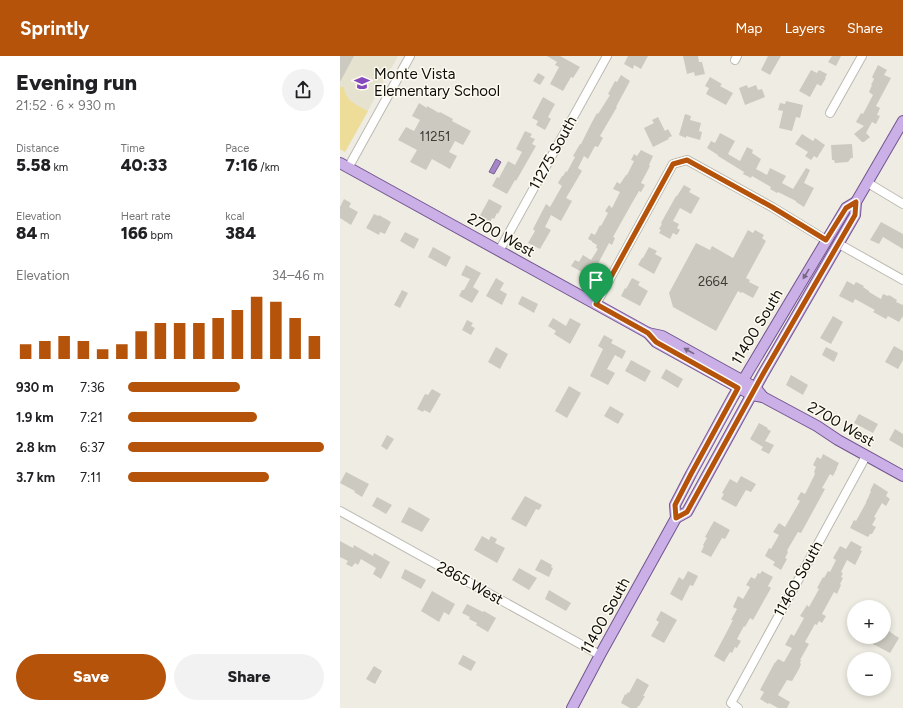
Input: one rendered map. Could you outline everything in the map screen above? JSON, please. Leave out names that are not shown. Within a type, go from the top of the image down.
[{"type":"main road","name":"11400 South","points":[[676,518],[675,505],[740,384],[846,208],[856,202],[868,184],[903,121]]},
{"type":"main road","name":"2700 West","points":[[344,166],[648,333],[656,342],[740,384],[817,426],[866,456],[903,476]]},
{"type":"main road","name":"11400 South","points":[[572,708],[600,654],[676,518],[687,512],[839,244],[855,215],[856,202]]},
{"type":"street","points":[[344,166],[410,56]]},
{"type":"street","name":"11275 South","points":[[499,251],[606,56]]},
{"type":"street","points":[[830,113],[862,56]]},
{"type":"street","points":[[596,304],[673,164],[687,160],[772,207],[826,240]]},
{"type":"street","points":[[868,184],[903,204]]},
{"type":"street","points":[[839,244],[903,280]]},
{"type":"street","name":"11460 South","points":[[734,706],[866,456]]},
{"type":"street","name":"2865 West","points":[[340,511],[600,654]]},
{"type":"shaded area","name":"Monte Vista Elementary School","points":[[340,56],[398,56],[345,152],[340,149]]},
{"type":"shaded area","points":[[340,87],[344,87],[347,96],[352,102],[368,111],[345,152],[340,149]]},
{"type":"shaded area","points":[[496,159],[501,162],[494,174],[489,172]]},
{"type":"building","points":[[340,56],[354,56],[340,82]]},
{"type":"building","points":[[547,56],[560,56],[580,67],[573,78],[571,77],[563,91],[550,84],[559,67],[555,65],[557,62]]},
{"type":"building","points":[[628,56],[648,56],[641,69],[634,65],[633,69],[624,64]]},
{"type":"building","points":[[683,56],[698,56],[699,62],[702,62],[705,74],[695,76],[694,72],[687,74]]},
{"type":"building","points":[[768,56],[781,56],[770,75],[761,70]]},
{"type":"building","points":[[832,56],[841,56],[836,66],[828,62]]},
{"type":"building","points":[[878,65],[887,70],[884,75],[891,78],[876,106],[880,108],[877,115],[880,116],[876,124],[872,122],[866,133],[870,137],[862,142],[854,134],[864,126],[856,122],[861,113],[863,114],[873,95],[869,92],[874,79],[872,77]]},
{"type":"building","points":[[811,70],[817,73],[819,70],[827,74],[821,86],[817,84],[810,97],[799,91]]},
{"type":"building","points":[[538,73],[545,77],[540,85],[533,81]]},
{"type":"building","points":[[621,75],[630,81],[600,136],[603,138],[598,147],[595,146],[588,159],[584,156],[578,168],[582,171],[566,198],[572,201],[561,221],[551,215],[545,227],[551,230],[540,249],[528,243],[535,231],[533,229],[546,204],[550,207],[562,186],[558,183],[566,171],[567,172],[575,157],[573,156],[597,113],[598,114],[610,95],[608,94],[615,81],[617,82]]},
{"type":"building","points":[[710,77],[722,84],[720,86],[733,93],[726,105],[706,94],[709,88],[705,86]]},
{"type":"building","points":[[747,85],[748,88],[756,85],[758,90],[762,89],[765,97],[745,105],[739,88]]},
{"type":"building","points":[[543,97],[555,104],[548,117],[551,119],[545,130],[536,125],[538,121],[532,118]]},
{"type":"building","points":[[786,101],[803,105],[800,118],[796,117],[792,131],[779,128],[783,111],[778,110],[780,103],[785,104]]},
{"type":"building","points":[[419,103],[453,119],[452,121],[471,131],[463,145],[455,141],[449,152],[457,156],[450,169],[432,159],[426,170],[410,162],[417,150],[398,140],[406,127],[414,131],[420,120],[412,116]]},
{"type":"building","points":[[685,114],[691,116],[690,120],[701,123],[699,131],[702,132],[700,140],[686,136],[686,138],[679,135]]},
{"type":"building","points":[[658,117],[665,131],[668,129],[672,136],[653,147],[644,128],[654,123],[652,120]]},
{"type":"building","points":[[525,131],[532,134],[530,137],[535,139],[532,144],[536,146],[507,194],[492,186],[497,177],[499,178],[508,161],[515,165],[522,152],[516,149]]},
{"type":"building","points":[[720,133],[735,141],[728,154],[740,161],[747,147],[753,150],[752,153],[761,159],[756,169],[767,175],[770,168],[786,176],[782,183],[793,189],[806,168],[810,170],[804,183],[814,188],[804,207],[796,201],[770,189],[771,187],[752,176],[751,178],[743,174],[744,172],[707,148],[711,141],[715,143]]},
{"type":"building","points":[[802,134],[813,141],[815,138],[825,145],[817,158],[814,156],[811,160],[805,156],[808,152],[795,144]]},
{"type":"building","points":[[852,144],[853,158],[851,158],[848,162],[835,163],[834,160],[832,160],[831,145]]},
{"type":"building","points":[[641,150],[653,156],[649,165],[650,166],[641,183],[645,185],[641,192],[639,191],[613,237],[615,238],[612,245],[609,243],[591,277],[571,266],[575,260],[579,262],[583,255],[591,260],[598,249],[596,248],[597,245],[588,239],[591,233],[595,235],[600,225],[601,226],[608,213],[605,211],[609,205],[612,208],[620,192],[613,189],[617,182],[620,184],[627,175],[634,161],[631,160],[634,154],[637,156]]},
{"type":"building","points":[[684,185],[691,189],[689,192],[700,198],[691,214],[680,208],[673,221],[679,224],[677,228],[680,230],[677,235],[673,233],[670,239],[659,233],[661,230],[659,229],[676,196]]},
{"type":"building","points":[[344,199],[351,203],[349,207],[358,212],[351,225],[340,218],[340,207]]},
{"type":"building","points":[[489,199],[502,206],[494,219],[492,218],[489,225],[478,219]]},
{"type":"building","points":[[374,214],[379,215],[391,222],[385,234],[380,232],[379,235],[366,228]]},
{"type":"building","points":[[881,222],[903,234],[903,249],[883,237],[879,244],[870,240]]},
{"type":"building","points":[[748,230],[753,233],[755,230],[764,235],[762,238],[766,241],[746,278],[750,280],[749,282],[759,287],[753,298],[738,291],[716,331],[673,307],[669,293],[696,243],[710,250],[712,246],[733,258]]},
{"type":"building","points":[[405,232],[419,239],[414,249],[400,241]]},
{"type":"building","points":[[433,247],[451,257],[446,267],[428,257]]},
{"type":"building","points":[[649,247],[657,251],[655,254],[662,258],[654,274],[638,265]]},
{"type":"building","points":[[466,265],[481,273],[473,287],[479,291],[472,303],[459,296],[470,279],[461,275]]},
{"type":"building","points":[[496,278],[504,283],[500,290],[507,294],[502,305],[486,296]]},
{"type":"building","points":[[632,278],[640,282],[638,285],[648,291],[640,306],[621,296]]},
{"type":"building","points":[[847,281],[854,285],[856,282],[864,286],[863,287],[869,292],[881,299],[883,294],[889,295],[897,300],[896,302],[903,305],[903,316],[899,322],[888,316],[886,319],[873,312],[875,310],[855,299],[853,303],[839,296]]},
{"type":"building","points":[[402,290],[408,293],[400,308],[394,305]]},
{"type":"building","points":[[522,296],[538,304],[534,313],[518,304]]},
{"type":"building","points":[[833,316],[843,322],[831,344],[820,338]]},
{"type":"building","points":[[553,318],[566,326],[570,318],[581,324],[570,344],[554,334],[556,331],[548,326]]},
{"type":"building","points":[[467,320],[473,323],[471,326],[475,328],[471,335],[462,330]]},
{"type":"building","points":[[604,335],[613,340],[611,343],[626,351],[622,359],[615,355],[607,369],[615,373],[608,385],[590,376],[603,349],[598,346]]},
{"type":"building","points":[[894,346],[903,351],[903,360],[898,369],[885,362]]},
{"type":"building","points":[[496,347],[508,354],[500,369],[488,362]]},
{"type":"building","points":[[826,347],[838,353],[834,362],[822,355]]},
{"type":"building","points":[[631,360],[651,371],[645,382],[625,371]]},
{"type":"building","points":[[666,369],[683,379],[678,388],[661,378]]},
{"type":"building","points":[[791,375],[808,385],[803,395],[786,385]]},
{"type":"building","points":[[569,386],[581,393],[567,418],[555,411]]},
{"type":"building","points":[[432,389],[441,394],[430,413],[417,409],[425,394],[428,395]]},
{"type":"building","points":[[610,406],[624,414],[618,424],[604,416]]},
{"type":"building","points":[[859,414],[878,424],[873,433],[854,423]]},
{"type":"building","points":[[759,423],[771,431],[765,441],[774,445],[769,454],[761,450],[763,447],[750,439]]},
{"type":"building","points":[[895,429],[903,434],[903,448],[889,440]]},
{"type":"building","points":[[387,435],[394,439],[387,450],[381,446]]},
{"type":"building","points":[[823,454],[839,463],[833,476],[830,474],[822,488],[825,489],[801,533],[798,532],[789,547],[785,558],[787,559],[781,570],[773,565],[775,562],[765,556],[779,535],[773,532],[779,523],[785,527],[800,501],[797,499],[801,492],[805,494],[814,476],[816,467],[813,465],[817,457],[821,459]]},
{"type":"building","points":[[346,472],[369,484],[362,497],[354,492],[355,491],[340,483]]},
{"type":"building","points":[[741,476],[756,484],[751,492],[746,490],[736,507],[721,499],[724,494],[722,493],[730,479],[737,483]]},
{"type":"building","points":[[874,483],[888,492],[886,496],[890,499],[886,506],[882,503],[874,517],[876,518],[872,525],[876,527],[872,534],[868,537],[850,528],[854,520],[856,521],[866,503]]},
{"type":"building","points":[[525,496],[542,505],[539,510],[536,509],[526,527],[511,519]]},
{"type":"building","points":[[377,497],[392,505],[386,514],[372,506]]},
{"type":"building","points":[[409,507],[430,519],[422,532],[401,522]]},
{"type":"building","points":[[714,521],[730,530],[725,539],[722,538],[711,557],[701,552],[707,538],[705,537]]},
{"type":"building","points":[[482,536],[489,540],[491,536],[497,539],[495,543],[505,548],[497,563],[474,550]]},
{"type":"building","points":[[340,541],[353,548],[354,545],[373,556],[374,553],[390,562],[381,579],[373,574],[376,568],[361,559],[358,565],[355,563],[352,567],[346,564],[348,561],[340,557]]},
{"type":"building","points":[[851,541],[862,547],[860,550],[862,551],[855,565],[847,560],[841,572],[843,573],[841,577],[843,578],[837,594],[834,592],[822,614],[826,616],[822,623],[819,621],[817,625],[815,624],[805,642],[809,644],[800,660],[801,664],[799,669],[792,681],[787,680],[778,695],[790,702],[787,708],[778,708],[769,703],[768,704],[760,699],[764,692],[760,690],[775,662],[778,659],[784,662],[792,648],[785,645],[791,634],[794,636],[804,618],[800,616],[807,605],[809,607],[819,589],[817,588],[823,577],[824,578],[828,571],[830,572],[836,560],[833,558],[840,546],[846,549]]},
{"type":"building","points":[[541,559],[552,565],[551,567],[553,568],[549,577],[535,570]]},
{"type":"building","points":[[519,568],[537,578],[529,590],[512,580]]},
{"type":"building","points":[[405,569],[426,580],[421,589],[401,578]]},
{"type":"building","points":[[688,571],[698,576],[693,586],[690,585],[682,601],[670,594],[679,577],[683,580]]},
{"type":"building","points":[[762,571],[773,577],[768,586],[771,588],[753,620],[750,618],[745,627],[744,626],[737,639],[741,641],[737,648],[735,647],[732,653],[730,652],[724,662],[714,656],[733,620],[731,620],[737,609],[733,607],[738,596],[743,599],[750,587],[746,585],[751,577],[755,579],[758,573],[760,574]]},
{"type":"building","points":[[549,590],[571,603],[566,611],[545,599]]},
{"type":"building","points":[[432,591],[455,604],[449,615],[444,612],[439,622],[421,611]]},
{"type":"building","points":[[467,604],[496,618],[488,632],[476,625],[477,623],[469,619],[470,617],[462,613]]},
{"type":"building","points":[[661,611],[677,620],[664,643],[651,636],[659,622],[656,620]]},
{"type":"building","points":[[891,633],[899,638],[891,652],[873,644],[891,644]]},
{"type":"building","points":[[463,655],[476,662],[471,671],[458,664]]},
{"type":"building","points":[[374,666],[382,671],[375,684],[366,679]]},
{"type":"building","points":[[637,678],[649,685],[639,706],[637,708],[630,708],[621,703],[625,694],[626,695],[628,692],[629,693]]},
{"type":"place","name":"Monte Vista Elementary School","points":[[362,83]]},
{"type":"route","points":[[687,160],[772,207],[826,240],[846,208],[856,202],[855,215],[763,374],[687,512],[676,518],[675,505],[738,388],[656,342],[648,333],[596,304],[673,164],[687,160]]}]
